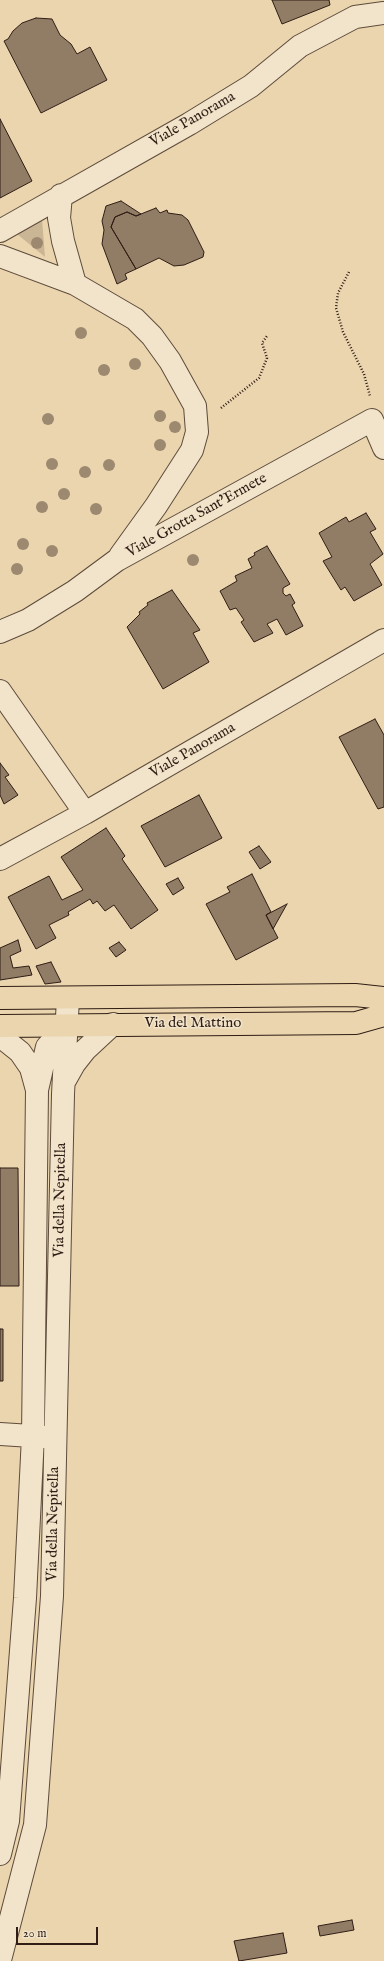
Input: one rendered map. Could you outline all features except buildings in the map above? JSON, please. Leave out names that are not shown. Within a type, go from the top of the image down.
[{"type":"main road","name":"Via del Mattino","points":[[0,998],[355,995],[384,998]]},
{"type":"main road","name":"Via del Mattino","points":[[0,1026],[356,1023],[384,1015]]},
{"type":"street","name":"Viale Panorama","points":[[0,231],[61,195],[189,124],[252,86],[300,46],[356,17],[384,12]]},
{"type":"street","points":[[61,195],[59,218],[74,284]]},
{"type":"street","points":[[0,256],[74,284],[135,319],[152,336],[170,361],[190,395],[197,416],[197,432],[192,450],[156,506],[117,560]]},
{"type":"street","points":[[372,420],[384,448]]},
{"type":"street","name":"Viale Grotta Sant'Ermete","points":[[0,632],[28,620],[75,591],[117,560],[372,420]]},
{"type":"street","name":"Viale Panorama","points":[[0,859],[85,813],[384,640]]},
{"type":"street","points":[[0,691],[85,813]]},
{"type":"street","points":[[67,1025],[68,998]]},
{"type":"street","name":"Via della Nepitella","points":[[64,1083],[74,1064],[85,1050],[113,1024]]},
{"type":"street","name":"Via della Nepitella","points":[[0,1960],[34,1825],[52,1596],[64,1083],[67,1025]]},
{"type":"street","name":"Via della Nepitella","points":[[0,1854],[8,1821],[10,1797],[25,1598],[33,1436],[37,1090],[47,1047],[67,1025]]},
{"type":"street","name":"Via della Nepitella","points":[[0,1036],[20,1052],[31,1068],[37,1090]]},
{"type":"street","points":[[0,1434],[56,1437]]},
{"type":"path","points":[[349,272],[338,293],[336,308],[343,332],[364,374],[371,399],[372,420]]},
{"type":"path","points":[[197,416],[210,408],[220,409],[260,378],[267,358],[262,343],[267,336]]},
{"type":"shaded area","points":[[42,219],[45,257],[17,234]]}]
